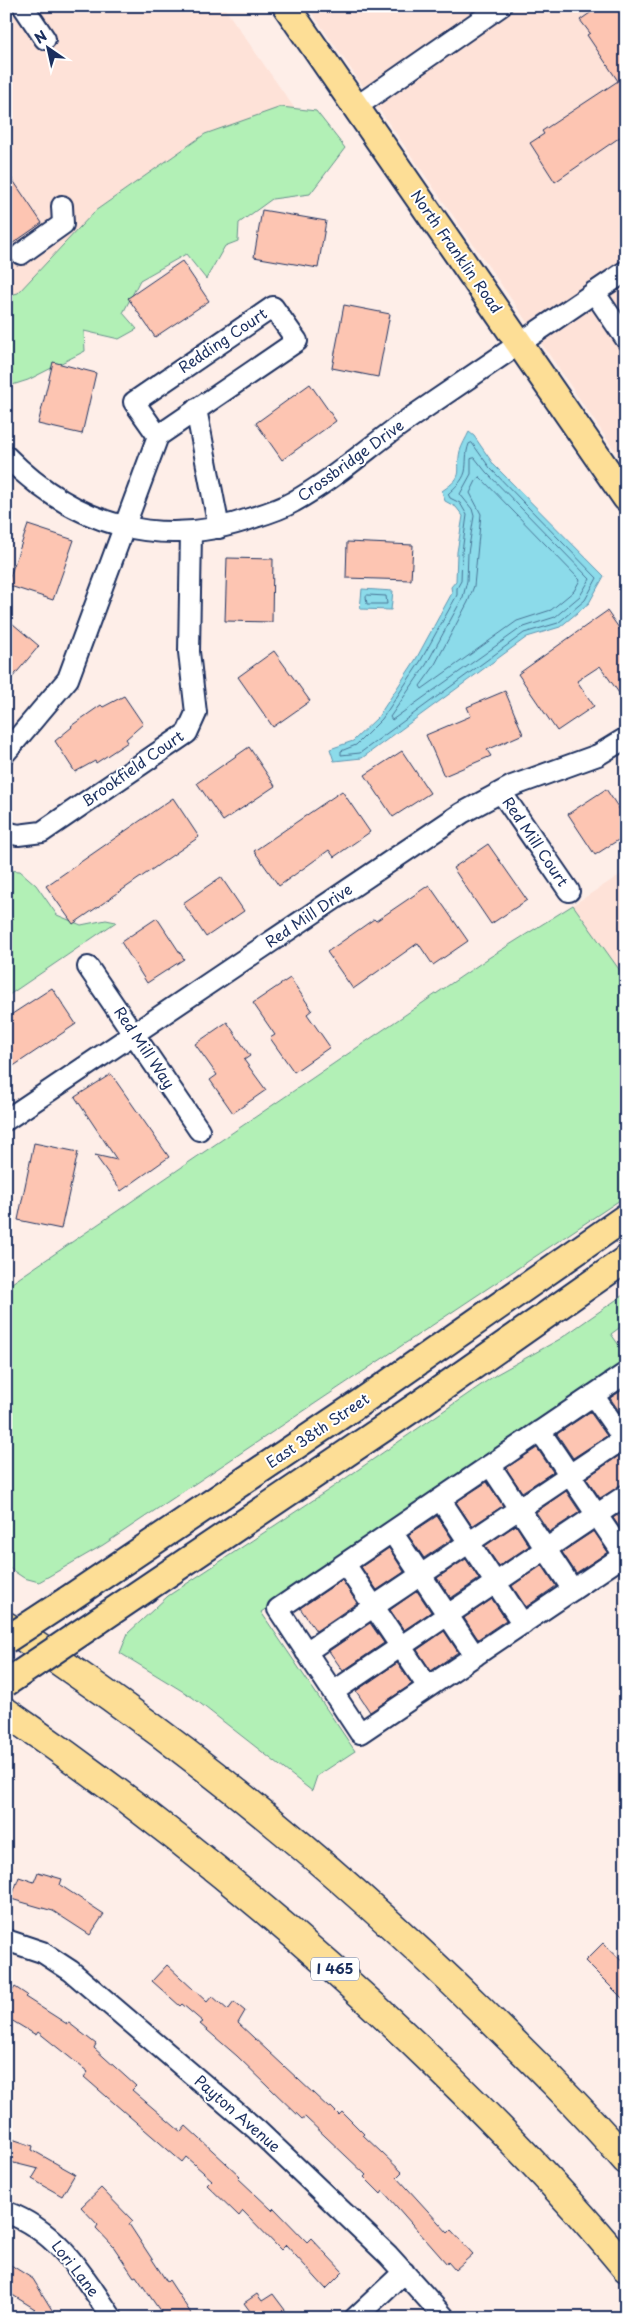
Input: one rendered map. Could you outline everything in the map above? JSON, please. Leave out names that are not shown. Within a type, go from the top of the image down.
[{"type":"highway","points":[[6,1626],[161,1734],[290,1836],[434,1963],[526,2054],[626,2160]]},
{"type":"highway","name":"I 465","points":[[6,1712],[181,1840],[330,1965],[478,2106],[561,2191],[626,2268]]},
{"type":"main road","name":"North Franklin Road","points":[[286,6],[626,498]]},
{"type":"main road","name":"East 38th Street","points":[[6,1640],[623,1226]]},
{"type":"main road","points":[[6,1682],[445,1386],[626,1259]]},
{"type":"street","points":[[23,6],[45,39]]},
{"type":"street","points":[[356,107],[501,6]]},
{"type":"street","points":[[21,254],[63,224],[62,206]]},
{"type":"street","name":"Crossbridge Drive","points":[[6,456],[28,478],[58,498],[84,513],[126,528],[160,532],[191,532],[219,528],[269,513],[304,495],[404,423],[626,271]]},
{"type":"street","points":[[594,292],[626,339]]},
{"type":"street","name":"Redding Court","points":[[273,307],[296,341],[196,408],[158,436],[134,402],[273,307]]},
{"type":"street","points":[[196,408],[219,528]]},
{"type":"street","points":[[6,752],[68,679],[126,528],[158,436]]},
{"type":"street","name":"Brookfield Court","points":[[6,832],[18,835],[42,832],[187,733],[192,727],[196,708],[189,652],[191,532]]},
{"type":"street","name":"Red Mill Drive","points":[[6,1120],[462,813],[502,792],[598,756],[626,738]]},
{"type":"street","name":"Red Mill Court","points":[[502,792],[569,891]]},
{"type":"street","name":"Red Mill Way","points":[[88,966],[199,1130]]},
{"type":"street","points":[[540,1431],[625,1555],[360,1733],[278,1610],[490,1465],[540,1431],[593,1395],[626,1373]]},
{"type":"street","points":[[306,1652],[569,1474],[623,1444],[593,1395]]},
{"type":"street","points":[[490,1465],[573,1590]]},
{"type":"street","points":[[333,1692],[626,1496]]},
{"type":"street","points":[[440,1500],[523,1624]]},
{"type":"street","points":[[392,1532],[476,1656]]},
{"type":"street","points":[[345,1564],[428,1688]]},
{"type":"street","name":"Payton Avenue","points":[[6,1940],[42,1952],[79,1978],[257,2130],[404,2272],[445,2318]]},
{"type":"street","name":"Lori Lane","points":[[6,2212],[30,2222],[64,2250],[112,2318]]},
{"type":"street","points":[[355,2318],[404,2272]]},
{"type":"shaded area","points":[[6,6],[223,6],[295,109],[281,108],[205,134],[95,211],[18,294],[6,296]]},
{"type":"shaded area","points":[[307,6],[626,6],[626,467],[505,290]]},
{"type":"shaded area","points":[[626,871],[626,979],[573,905]]},
{"type":"green space","points":[[281,107],[316,111],[345,148],[310,194],[272,199],[239,223],[238,241],[225,246],[206,279],[186,254],[140,280],[123,313],[137,329],[119,339],[84,331],[85,351],[28,380],[6,387],[6,296],[18,293],[95,211],[205,134]]},
{"type":"green space","points":[[6,870],[20,871],[36,885],[57,915],[81,925],[106,920],[116,922],[6,997]]},
{"type":"green space","points":[[573,905],[626,979],[626,1196],[103,1545],[39,1582],[24,1578],[6,1566],[6,1287],[490,957]]},
{"type":"green space","points":[[626,1293],[626,1323],[611,1334],[626,1355],[626,1365],[261,1612],[355,1751],[317,1776],[312,1791],[192,1697],[120,1653],[128,1633],[168,1596],[330,1489],[497,1374],[560,1339]]},
{"type":"water","points":[[469,432],[474,436],[494,465],[604,576],[589,603],[560,627],[527,637],[362,758],[334,761],[330,749],[353,741],[378,717],[416,659],[452,593],[451,587],[456,581],[457,552],[463,516],[456,507],[445,501],[442,491],[455,481],[457,477],[460,451]]},
{"type":"water","points":[[362,589],[393,591],[391,610],[360,609]]},
{"type":"building","points":[[600,6],[626,6],[626,133],[555,182],[530,143],[544,134],[542,131],[618,81],[587,35],[590,33],[580,20]]},
{"type":"building","points":[[6,170],[42,223],[6,248]]},
{"type":"building","points":[[262,210],[326,221],[318,268],[254,257]]},
{"type":"building","points":[[182,261],[209,301],[155,337],[128,298]]},
{"type":"building","points":[[344,305],[390,314],[378,377],[332,368]]},
{"type":"building","points":[[53,362],[96,373],[82,434],[38,424]]},
{"type":"building","points":[[310,384],[336,421],[282,460],[256,423]]},
{"type":"building","points":[[28,525],[74,540],[53,600],[7,585]]},
{"type":"building","points":[[347,542],[413,545],[411,580],[346,578]]},
{"type":"building","points":[[227,558],[273,559],[272,622],[225,621]]},
{"type":"building","points":[[607,611],[626,638],[626,703],[600,666],[577,681],[594,706],[557,731],[518,674]]},
{"type":"building","points":[[6,618],[39,646],[6,685]]},
{"type":"building","points":[[274,651],[310,701],[273,727],[238,677]]},
{"type":"building","points":[[505,691],[523,734],[487,750],[491,756],[444,776],[426,735],[471,716],[467,707]]},
{"type":"building","points":[[124,696],[143,724],[126,739],[128,742],[96,763],[95,761],[75,772],[55,741],[71,726],[101,705],[103,707]]},
{"type":"building","points":[[249,747],[275,786],[223,821],[197,783]]},
{"type":"building","points":[[402,751],[430,793],[393,817],[365,775]]},
{"type":"building","points":[[606,789],[626,819],[626,835],[595,855],[568,814]]},
{"type":"building","points":[[342,791],[370,832],[334,857],[329,850],[279,886],[254,851]]},
{"type":"building","points":[[173,798],[199,837],[73,924],[46,886]]},
{"type":"building","points":[[488,844],[527,900],[491,924],[453,868]]},
{"type":"building","points":[[221,877],[244,911],[206,937],[183,903]]},
{"type":"building","points":[[429,885],[468,941],[433,965],[418,943],[353,989],[327,952],[374,919],[376,921]]},
{"type":"building","points":[[157,918],[184,959],[147,983],[121,942]]},
{"type":"building","points":[[290,978],[312,1010],[307,1014],[330,1047],[294,1072],[270,1038],[275,1035],[253,1003]]},
{"type":"building","points":[[52,988],[76,1024],[6,1071],[6,1018]]},
{"type":"building","points":[[227,1022],[250,1056],[244,1060],[266,1090],[233,1113],[210,1080],[217,1075],[195,1044]]},
{"type":"building","points":[[111,1074],[169,1157],[121,1191],[95,1155],[117,1160],[75,1097]]},
{"type":"building","points":[[34,1143],[78,1152],[61,1229],[18,1220]]},
{"type":"building","points":[[626,1388],[626,1421],[610,1398]]},
{"type":"building","points":[[590,1412],[607,1436],[573,1458],[557,1434]]},
{"type":"building","points":[[537,1448],[553,1472],[522,1492],[506,1468]]},
{"type":"building","points":[[626,1451],[626,1483],[600,1498],[586,1478]]},
{"type":"building","points":[[487,1482],[503,1506],[472,1526],[456,1502]]},
{"type":"building","points":[[566,1491],[580,1512],[549,1532],[536,1512]]},
{"type":"building","points":[[626,1509],[626,1536],[613,1518]]},
{"type":"building","points":[[437,1516],[452,1539],[424,1558],[408,1535]]},
{"type":"building","points":[[516,1525],[529,1546],[499,1566],[485,1546]]},
{"type":"building","points":[[594,1531],[608,1552],[576,1573],[562,1552]]},
{"type":"building","points":[[389,1548],[404,1572],[377,1590],[361,1567]]},
{"type":"building","points":[[466,1559],[479,1579],[451,1598],[437,1578]]},
{"type":"building","points":[[542,1565],[556,1586],[526,1607],[512,1586]]},
{"type":"building","points":[[342,1580],[357,1603],[316,1631],[300,1608]]},
{"type":"building","points":[[417,1591],[431,1612],[404,1630],[390,1610]]},
{"type":"building","points":[[492,1599],[506,1620],[478,1639],[464,1618]]},
{"type":"building","points":[[370,1623],[384,1643],[343,1671],[329,1651]]},
{"type":"building","points":[[444,1631],[458,1652],[431,1671],[417,1650]]},
{"type":"building","points":[[397,1663],[412,1684],[370,1712],[356,1691]]},
{"type":"building","points":[[38,1872],[62,1879],[60,1885],[104,1914],[90,1935],[53,1911],[11,1899],[19,1877],[34,1882]]},
{"type":"building","points":[[603,1943],[626,1965],[626,2002],[585,1961]]},
{"type":"building","points":[[167,1965],[207,2002],[212,1996],[228,2010],[234,2002],[245,2011],[238,2023],[329,2108],[331,2107],[339,2115],[342,2112],[402,2172],[397,2177],[448,2233],[451,2230],[473,2254],[455,2270],[448,2262],[447,2264],[383,2191],[381,2194],[364,2177],[366,2175],[305,2117],[302,2119],[237,2056],[200,2024],[203,2022],[182,2004],[180,2006],[152,1981]]},
{"type":"building","points":[[15,1987],[27,1995],[25,1997],[67,2024],[69,2023],[96,2044],[94,2048],[136,2086],[132,2090],[181,2132],[186,2126],[240,2176],[238,2178],[272,2210],[274,2208],[307,2242],[311,2238],[343,2272],[326,2289],[286,2245],[281,2250],[243,2211],[239,2216],[207,2185],[212,2180],[186,2157],[182,2162],[84,2077],[88,2072],[38,2032],[36,2035],[6,2017],[6,2001]]},
{"type":"building","points":[[6,2137],[33,2146],[32,2150],[75,2174],[62,2196],[32,2179],[38,2169],[6,2161]]},
{"type":"building","points":[[101,2188],[133,2221],[129,2224],[167,2282],[169,2280],[194,2318],[165,2318],[113,2246],[96,2228],[98,2225],[81,2207]]},
{"type":"building","points":[[6,2262],[33,2279],[57,2318],[20,2318],[35,2309],[6,2291]]},
{"type":"building","points":[[257,2294],[262,2301],[273,2294],[291,2318],[255,2318],[244,2303]]}]
